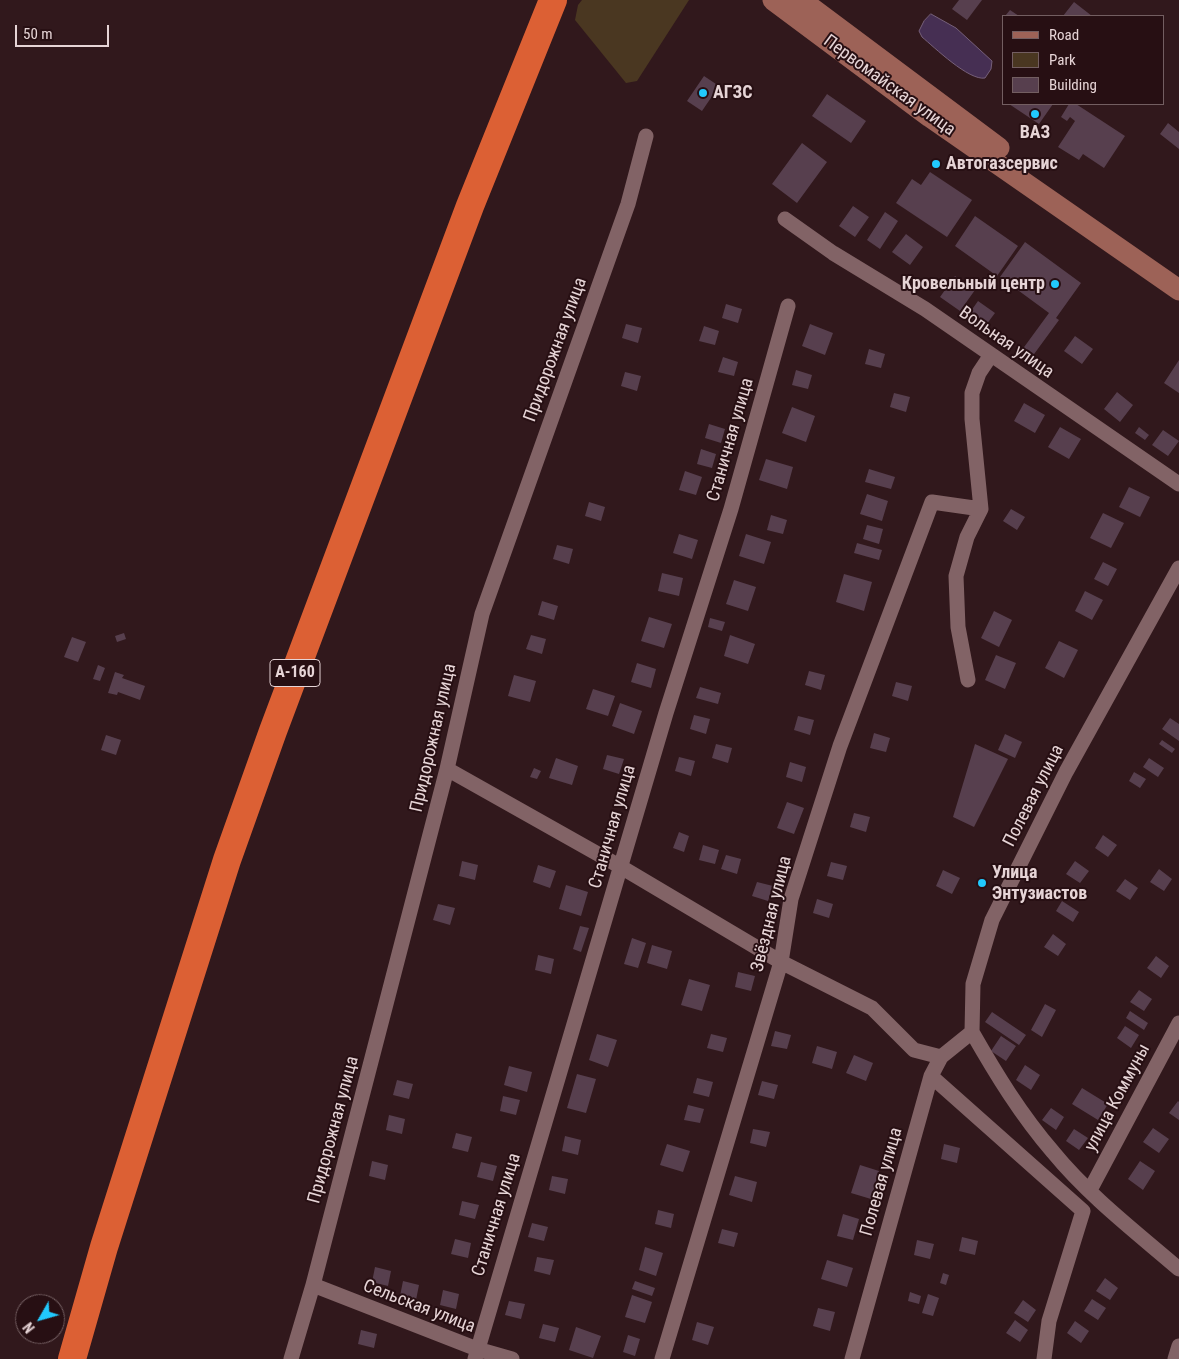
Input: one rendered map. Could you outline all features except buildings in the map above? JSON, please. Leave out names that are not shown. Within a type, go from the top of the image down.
[{"type":"highway","name":"А-160","points":[[64,1359],[124,1157],[197,925],[267,724],[473,175],[544,0]]},
{"type":"highway","name":"А-160","points":[[72,1359],[104,1247],[192,967],[273,730],[482,177],[553,0]]},
{"type":"highway","points":[[482,177],[496,160],[562,0]]},
{"type":"main road","name":"Первомайская улица","points":[[773,0],[930,117],[1179,290]]},
{"type":"main road","name":"Первомайская улица","points":[[801,0],[1179,280]]},
{"type":"street","name":"Придорожная улица","points":[[291,1359],[313,1285],[448,769],[482,614],[628,204],[646,136]]},
{"type":"street","name":"Вольная улица","points":[[785,219],[833,253],[925,309],[1179,484]]},
{"type":"street","name":"Станичная улица","points":[[476,1354],[666,713],[731,510],[788,306]]},
{"type":"street","points":[[968,680],[958,627],[956,576],[967,537],[981,509],[972,419],[972,392],[979,373],[991,355]]},
{"type":"street","name":"Звёздная улица","points":[[662,1359],[780,962],[791,899],[840,746],[932,502],[981,509]]},
{"type":"street","name":"Полевая улица","points":[[852,1359],[931,1076],[941,1056],[972,1032],[973,984],[992,920],[1066,772],[1179,568]]},
{"type":"street","points":[[448,769],[621,867],[780,962],[872,1008],[914,1050],[941,1056]]},
{"type":"street","name":"улица Коммуны","points":[[1090,1190],[1179,1023]]},
{"type":"street","points":[[972,1032],[1020,1111],[1053,1153],[1090,1190],[1179,1269]]},
{"type":"street","points":[[931,1076],[1083,1211],[1049,1321],[1044,1359]]},
{"type":"street","name":"Сельская улица","points":[[313,1285],[476,1354],[512,1359]]},
{"type":"street","points":[[1175,1359],[1179,1346]]},
{"type":"green space","points":[[582,0],[689,0],[637,81],[626,83],[575,20],[578,5]]},
{"type":"shaded area","points":[[931,14],[956,28],[992,61],[991,69],[985,78],[978,78],[961,69],[922,37],[919,31],[924,21]]},
{"type":"place","name":"АГЗС","points":[[703,93]]},
{"type":"place","name":"ВАЗ","points":[[1035,114]]},
{"type":"place","name":"Автогазсервис","points":[[936,164]]},
{"type":"place","name":"Кровельный центр","points":[[1055,284]]},
{"type":"place","name":"Улица Энтузиастов","points":[[982,883]]}]
